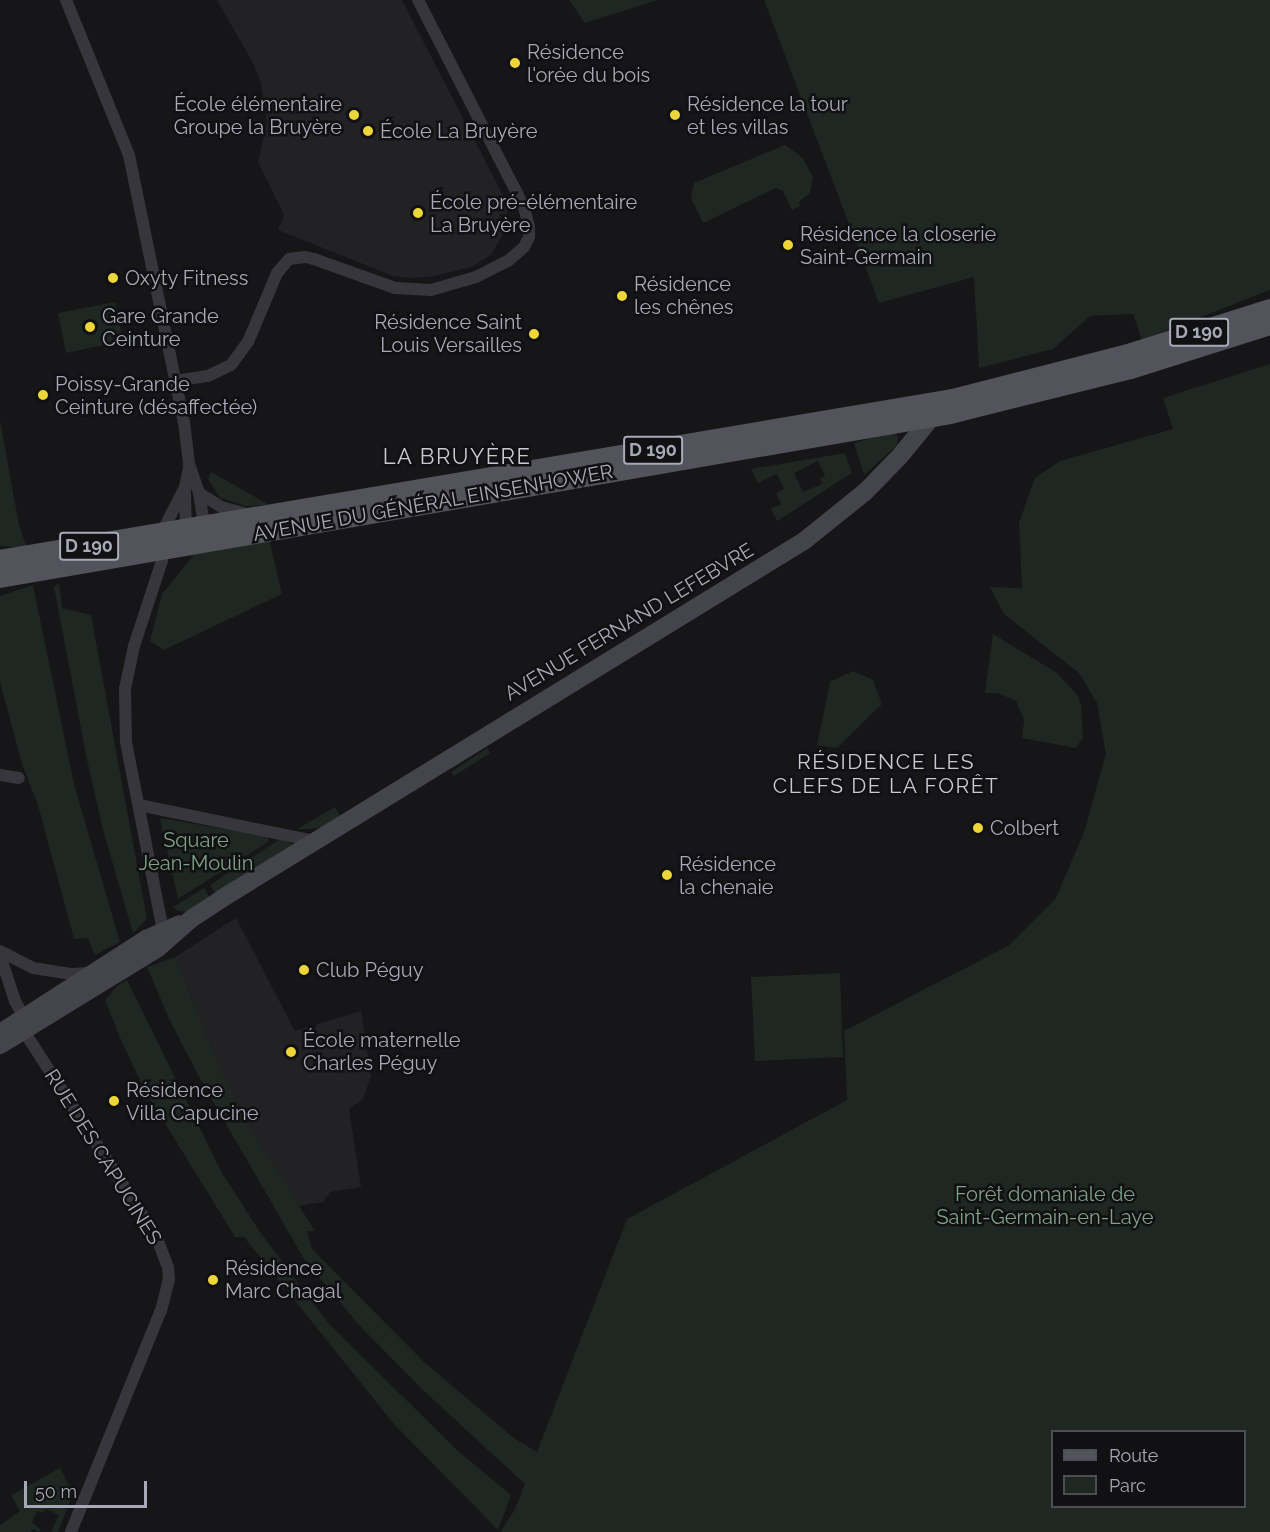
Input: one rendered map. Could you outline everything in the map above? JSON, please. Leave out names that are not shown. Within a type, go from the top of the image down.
[{"type":"main road","name":"D 190","points":[[928,411],[1128,354],[1270,309]]},
{"type":"main road","name":"D 190","points":[[928,411],[1092,380],[1270,325]]},
{"type":"main road","name":"AVENUE DU GÉNÉRAL EINSENHOWER","points":[[0,578],[196,537],[901,422],[928,411]]},
{"type":"main road","name":"AVENUE DU GÉNÉRAL EINSENHOWER","points":[[196,537],[261,517],[928,411]]},
{"type":"main road","name":"AVENUE DU GÉNÉRAL EINSENHOWER","points":[[9,559],[162,543]]},
{"type":"street","points":[[66,0],[129,155],[175,381],[189,464],[199,493],[196,537]]},
{"type":"street","points":[[175,381],[208,376],[225,368],[239,356],[248,342],[277,273],[290,259],[305,257],[314,259],[395,288],[431,290],[459,284],[518,255],[529,237],[528,219],[524,207],[418,0]]},
{"type":"street","name":"AVENUE FERNAND LEFEBVRE","points":[[0,1033],[24,1025],[315,841],[804,541],[865,492],[920,433],[928,411]]},
{"type":"street","points":[[164,936],[126,742],[125,688],[134,646],[160,567],[162,543],[185,488],[189,464]]},
{"type":"street","points":[[185,488],[196,537]]},
{"type":"street","points":[[199,493],[222,507],[261,517]]},
{"type":"street","points":[[0,775],[19,778]]},
{"type":"street","points":[[139,805],[315,841]]},
{"type":"street","name":"AVENUE FERNAND LEFEBVRE","points":[[0,1045],[96,971],[164,936]]},
{"type":"street","points":[[0,953],[43,970],[71,974],[96,971]]},
{"type":"street","name":"RUE DES CAPUCINES","points":[[0,953],[24,1025],[156,1236],[168,1268],[169,1279],[161,1310],[71,1532]]},
{"type":"shaded area","name":"École La Bruyère","points":[[217,0],[402,0],[508,205],[505,231],[491,255],[472,267],[429,277],[410,278],[393,276],[278,230],[284,215],[258,162],[267,122],[261,83],[253,63]]},
{"type":"shaded area","name":"École maternelle Charles Péguy","points":[[236,918],[295,1031],[361,1011],[371,1076],[363,1099],[349,1109],[361,1187],[330,1192],[323,1202],[298,1206],[286,1188],[252,1131],[223,1074],[175,957]]},
{"type":"green space","points":[[569,0],[658,0],[585,23]]},
{"type":"green space","points":[[764,0],[1270,0],[1270,290],[1142,340],[1133,314],[1090,316],[1053,349],[979,368],[974,277],[879,303]]},
{"type":"green space","points":[[785,145],[803,158],[813,177],[810,193],[799,202],[800,206],[792,210],[783,191],[776,188],[703,223],[691,198],[694,183]]},
{"type":"green space","name":"Gare Grande Ceinture","points":[[115,302],[123,341],[66,353],[58,313]]},
{"type":"green space","name":"Forêt domaniale de Saint-Germain-en-Laye","points":[[1270,364],[1270,1532],[500,1532],[514,1511],[525,1484],[424,1391],[359,1325],[304,1259],[203,1084],[171,1023],[147,967],[175,957],[223,1074],[252,1131],[315,1231],[307,1231],[312,1249],[423,1361],[515,1439],[537,1452],[627,1219],[847,1100],[844,1031],[1008,946],[1056,898],[1084,832],[1106,754],[1097,703],[1079,673],[1004,614],[990,587],[1022,588],[1019,523],[1035,478],[1060,461],[1173,429],[1163,398]]},
{"type":"green space","points":[[0,420],[19,525],[27,548],[0,546]]},
{"type":"green space","points":[[892,432],[898,436],[897,445],[864,475],[854,443]]},
{"type":"green space","points":[[845,453],[852,473],[777,521],[771,509],[781,504],[776,493],[784,489],[777,474],[758,483],[751,469]],"holes":[[[818,461],[825,476],[820,479],[822,484],[803,492],[794,473]]]},
{"type":"green space","points":[[211,472],[266,505],[246,506],[220,498],[208,479]]},
{"type":"green space","points":[[268,534],[282,594],[164,650],[150,641],[162,594],[198,550]]},
{"type":"green space","points":[[59,583],[62,608],[91,615],[147,919],[133,933],[103,830],[87,760],[54,587]]},
{"type":"green space","points":[[33,585],[74,784],[120,942],[95,955],[88,938],[74,939],[38,805],[22,764],[0,682],[0,596]]},
{"type":"green space","points":[[993,634],[1057,673],[1078,696],[1081,705],[1083,737],[1076,748],[1022,738],[1024,720],[1016,701],[998,693],[985,693]]},
{"type":"green space","points":[[853,671],[873,680],[882,704],[837,748],[817,745],[830,682]]},
{"type":"green space","points":[[487,748],[490,753],[454,776],[451,772]]},
{"type":"green space","points":[[335,807],[340,816],[326,826],[297,829]]},
{"type":"green space","name":"Square Jean-Moulin","points":[[160,819],[268,837],[268,842],[178,899]]},
{"type":"green space","points":[[280,839],[295,845],[216,895],[210,885]]},
{"type":"green space","points":[[204,888],[210,898],[188,911],[178,911],[173,907]]},
{"type":"green space","points":[[840,973],[843,1057],[755,1061],[751,977]]},
{"type":"green space","points":[[127,980],[222,1173],[260,1232],[329,1324],[458,1451],[511,1495],[498,1530],[393,1423],[244,1237],[235,1237],[144,1089],[121,1040],[105,1000],[118,985]]},
{"type":"green space","points":[[60,1468],[73,1493],[58,1532],[51,1532],[59,1515],[46,1509],[43,1513],[37,1511],[32,1522],[41,1530],[39,1532],[34,1529],[30,1532],[0,1532],[0,1525],[20,1511],[11,1495]]},
{"type":"place","name":"Résidence l'orée du bois","points":[[515,63]]},
{"type":"place","name":"École élémentaire Groupe la Bruyère","points":[[354,115]]},
{"type":"place","name":"Résidence la tour et les villas","points":[[675,115]]},
{"type":"place","name":"École La Bruyère","points":[[368,131]]},
{"type":"place","name":"École pré-élémentaire La Bruyère","points":[[418,213]]},
{"type":"place","name":"Résidence la closerie Saint-Germain","points":[[788,245]]},
{"type":"place","name":"Oxyty Fitness","points":[[113,278]]},
{"type":"place","name":"Résidence les chênes","points":[[622,296]]},
{"type":"place","name":"Gare Grande Ceinture","points":[[90,327]]},
{"type":"place","name":"Résidence Saint Louis Versailles","points":[[534,334]]},
{"type":"place","name":"Poissy-Grande Ceinture (désaffectée)","points":[[43,395]]},
{"type":"place","name":"Colbert","points":[[978,828]]},
{"type":"place","name":"Résidence la chenaie","points":[[667,875]]},
{"type":"place","name":"Club Péguy","points":[[304,970]]},
{"type":"place","name":"École maternelle Charles Péguy","points":[[291,1052]]},
{"type":"place","name":"Résidence Villa Capucine","points":[[114,1101]]},
{"type":"place","name":"Résidence Marc Chagal","points":[[213,1280]]},
{"type":"district","name":"LA BRUYÈRE","points":[[457,457]]},
{"type":"district","name":"RÉSIDENCE LES CLEFS DE LA FORÊT","points":[[886,774]]}]
